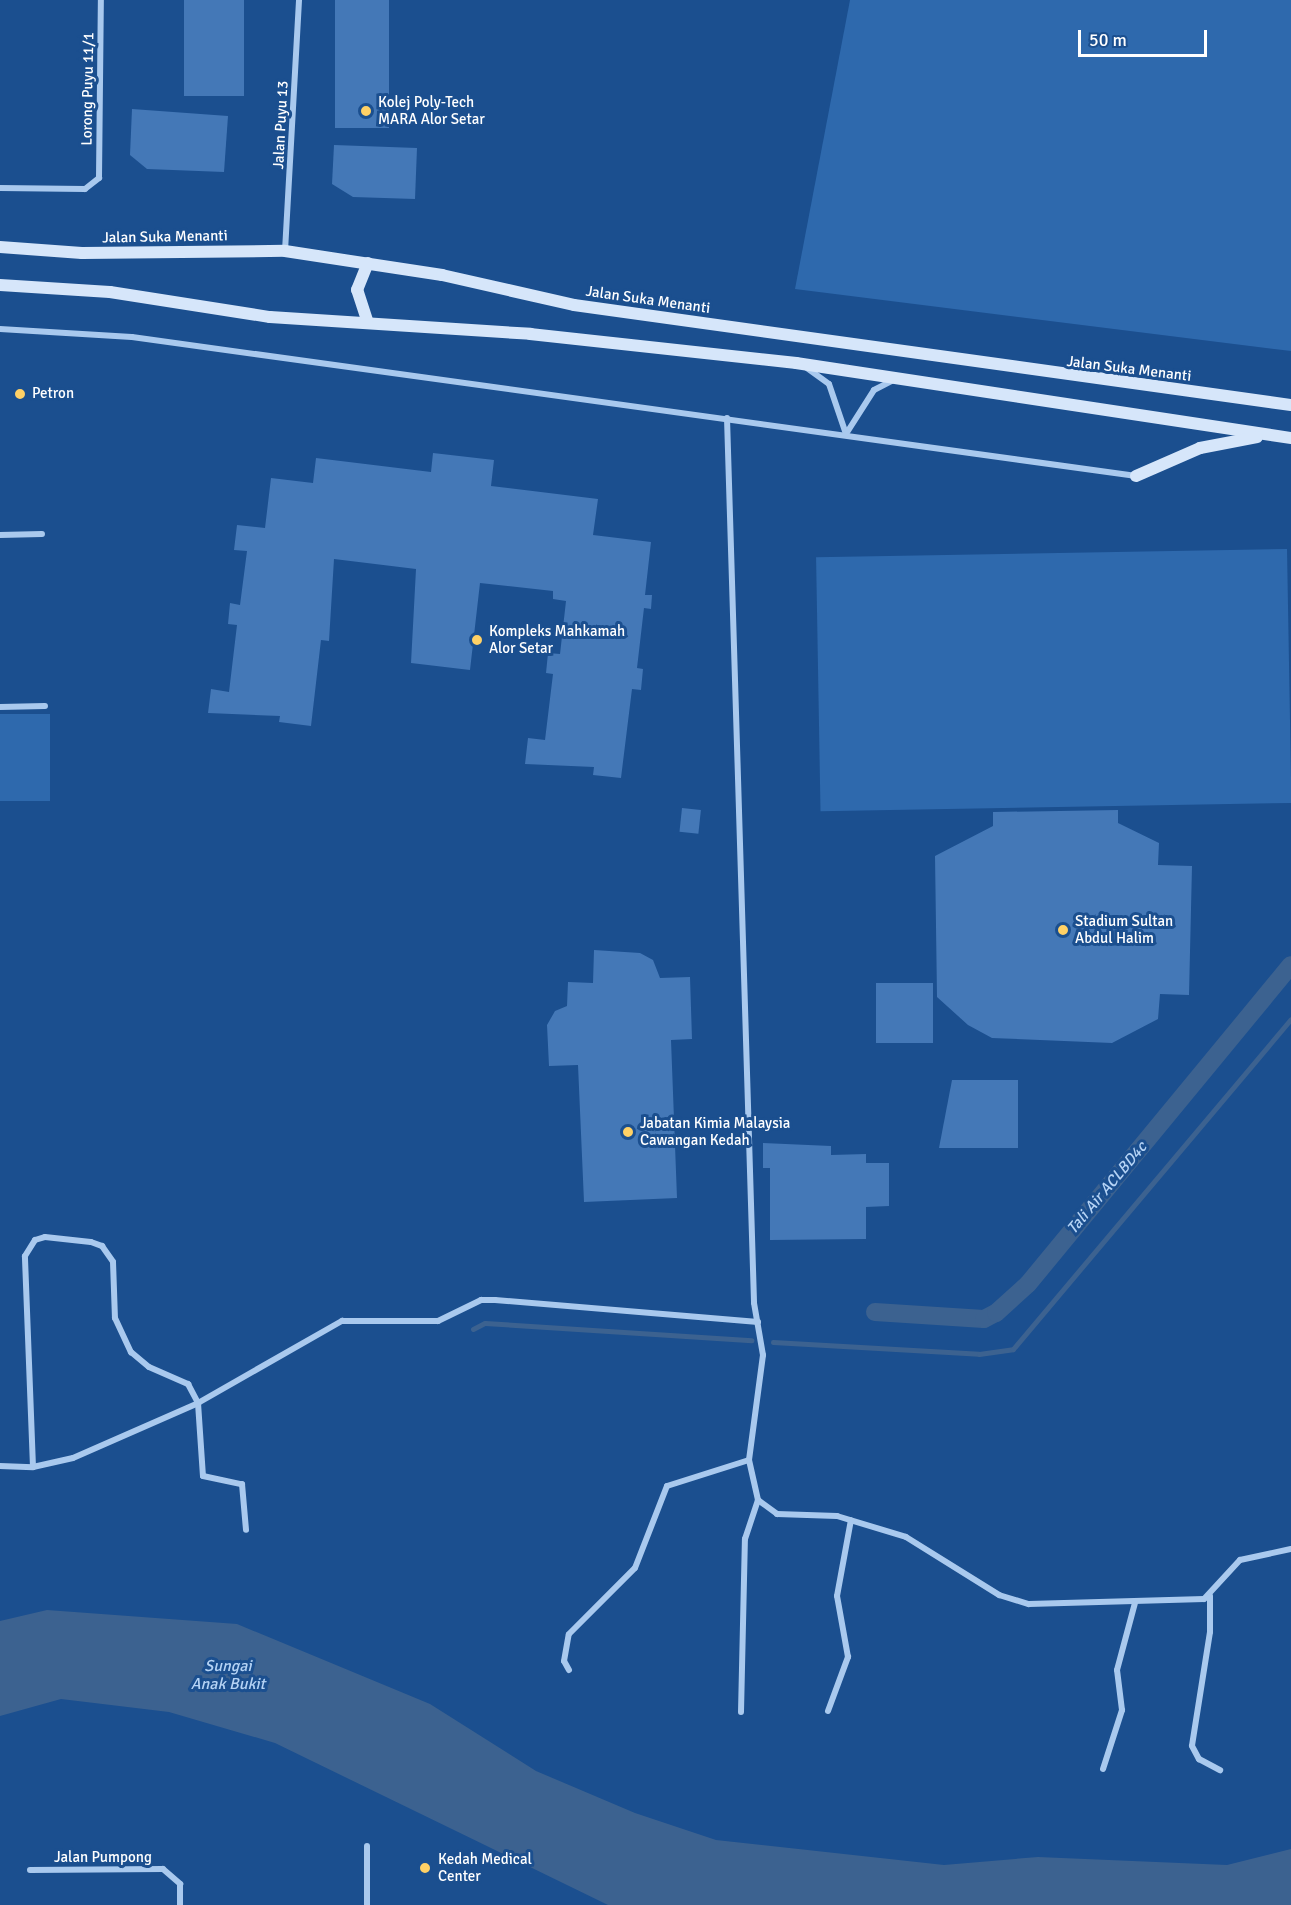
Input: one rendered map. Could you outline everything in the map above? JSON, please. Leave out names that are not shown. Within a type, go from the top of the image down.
[{"type":"main road","name":"Jalan Suka Menanti","points":[[0,247],[82,253],[285,251],[368,263],[574,305],[1291,405]]},
{"type":"main road","points":[[367,320],[357,290],[368,263]]},
{"type":"main road","points":[[0,285],[110,292],[270,317],[367,320],[796,363],[1291,438]]},
{"type":"main road","points":[[1136,476],[1200,448],[1276,436]]},
{"type":"street","name":"Lorong Puyu 11/1","points":[[0,188],[85,189],[99,178],[100,0]]},
{"type":"street","name":"Jalan Puyu 13","points":[[285,251],[299,0]]},
{"type":"street","points":[[0,329],[132,337],[1136,476]]},
{"type":"street","points":[[796,363],[829,384],[846,435]]},
{"type":"street","points":[[846,435],[874,390],[901,378]]},
{"type":"street","points":[[727,418],[740,932],[758,1322],[763,1355],[749,1460],[758,1500],[745,1539],[741,1712]]},
{"type":"street","points":[[0,535],[42,534]]},
{"type":"street","points":[[0,707],[45,706]]},
{"type":"street","points":[[33,1467],[24,1267],[35,1240],[91,1242],[108,1252],[121,1336],[138,1361],[188,1384],[198,1403],[201,1470],[207,1479],[242,1484],[246,1530]]},
{"type":"street","points":[[0,1466],[33,1467],[73,1458],[198,1403],[342,1321],[438,1321],[481,1300],[758,1322]]},
{"type":"street","points":[[569,1670],[564,1660],[569,1634],[635,1568],[667,1486],[749,1460]]},
{"type":"street","points":[[758,1500],[777,1514],[851,1520],[906,1537],[1014,1601],[1135,1604],[1210,1596]]},
{"type":"street","points":[[828,1711],[848,1657],[837,1596],[851,1520]]},
{"type":"street","points":[[1220,1770],[1199,1759],[1191,1746],[1210,1632],[1210,1596],[1240,1560],[1291,1549]]},
{"type":"street","points":[[1103,1769],[1122,1710],[1117,1670],[1135,1604]]},
{"type":"street","points":[[367,1846],[367,1905]]},
{"type":"street","name":"Jalan Pumpong","points":[[30,1870],[163,1869],[174,1875],[180,1905]]},
{"type":"shaded area","points":[[850,0],[1291,0],[1291,351],[795,289]]},
{"type":"shaded area","points":[[1287,549],[1291,803],[821,811],[816,557]]},
{"type":"shaded area","points":[[0,714],[50,714],[50,801],[0,801]]},
{"type":"water","name":"Sungai Anak Bukit","points":[[47,1610],[237,1624],[430,1704],[536,1771],[635,1813],[716,1840],[944,1865],[1038,1857],[1227,1865],[1291,1849],[1291,1905],[608,1905],[275,1743],[169,1712],[61,1699],[0,1716],[0,1621]]},
{"type":"building","points":[[184,0],[244,0],[244,96],[184,96]]},
{"type":"building","points":[[335,0],[389,0],[389,128],[335,128]]},
{"type":"building","points":[[132,109],[228,116],[224,172],[147,169],[130,155]]},
{"type":"building","points":[[334,145],[417,148],[415,199],[353,197],[332,184]]},
{"type":"building","points":[[433,453],[494,460],[491,486],[598,499],[593,535],[651,542],[645,595],[652,595],[651,609],[644,608],[637,668],[643,669],[641,690],[632,689],[621,778],[593,775],[594,767],[525,764],[528,738],[545,740],[553,674],[546,673],[548,653],[560,654],[566,601],[553,599],[553,591],[480,583],[470,670],[411,663],[416,569],[334,559],[329,641],[321,640],[311,726],[279,722],[280,716],[208,713],[211,689],[229,692],[237,625],[228,624],[230,603],[240,605],[247,551],[234,550],[237,525],[265,528],[271,478],[313,483],[316,458],[431,472]]},
{"type":"building","points":[[682,808],[701,810],[698,834],[679,832]]},
{"type":"building","name":"Stadium Sultan Abdul Halim","points":[[1118,810],[1118,823],[1159,843],[1158,865],[1192,866],[1189,995],[1160,994],[1158,1019],[1112,1043],[992,1038],[968,1025],[937,997],[935,856],[993,826],[993,812]]},
{"type":"building","name":"Jabatan Kimia Malaysia Cawangan Kedah","points":[[594,950],[640,953],[653,960],[660,978],[690,977],[692,1039],[671,1040],[677,1198],[584,1202],[578,1065],[549,1066],[547,1025],[555,1011],[567,1006],[568,982],[593,983]]},
{"type":"building","points":[[876,983],[933,983],[933,1043],[876,1043]]},
{"type":"building","points":[[952,1080],[1018,1080],[1018,1148],[939,1148]]},
{"type":"building","points":[[763,1143],[831,1146],[831,1155],[866,1154],[866,1163],[889,1163],[889,1206],[866,1207],[866,1239],[770,1240],[770,1168],[763,1168]]},
{"type":"waterway","name":"Tali Air ACLBD4c","points":[[875,1312],[984,1319],[996,1313],[1028,1284],[1291,965]]},
{"type":"waterway","points":[[773,1342],[979,1354],[1013,1349],[1291,1019]]},
{"type":"waterway","points":[[473,1329],[485,1323],[751,1340]]},
{"type":"place","name":"Kolej Poly-Tech MARA Alor Setar","points":[[366,111]]},
{"type":"place","name":"Petron","points":[[20,394]]},
{"type":"place","name":"Kompleks Mahkamah Alor Setar","points":[[477,640]]},
{"type":"place","name":"Stadium Sultan Abdul Halim","points":[[1063,930]]},
{"type":"place","name":"Jabatan Kimia Malaysia Cawangan Kedah","points":[[628,1132]]},
{"type":"place","name":"Kedah Medical Center","points":[[425,1868]]}]
